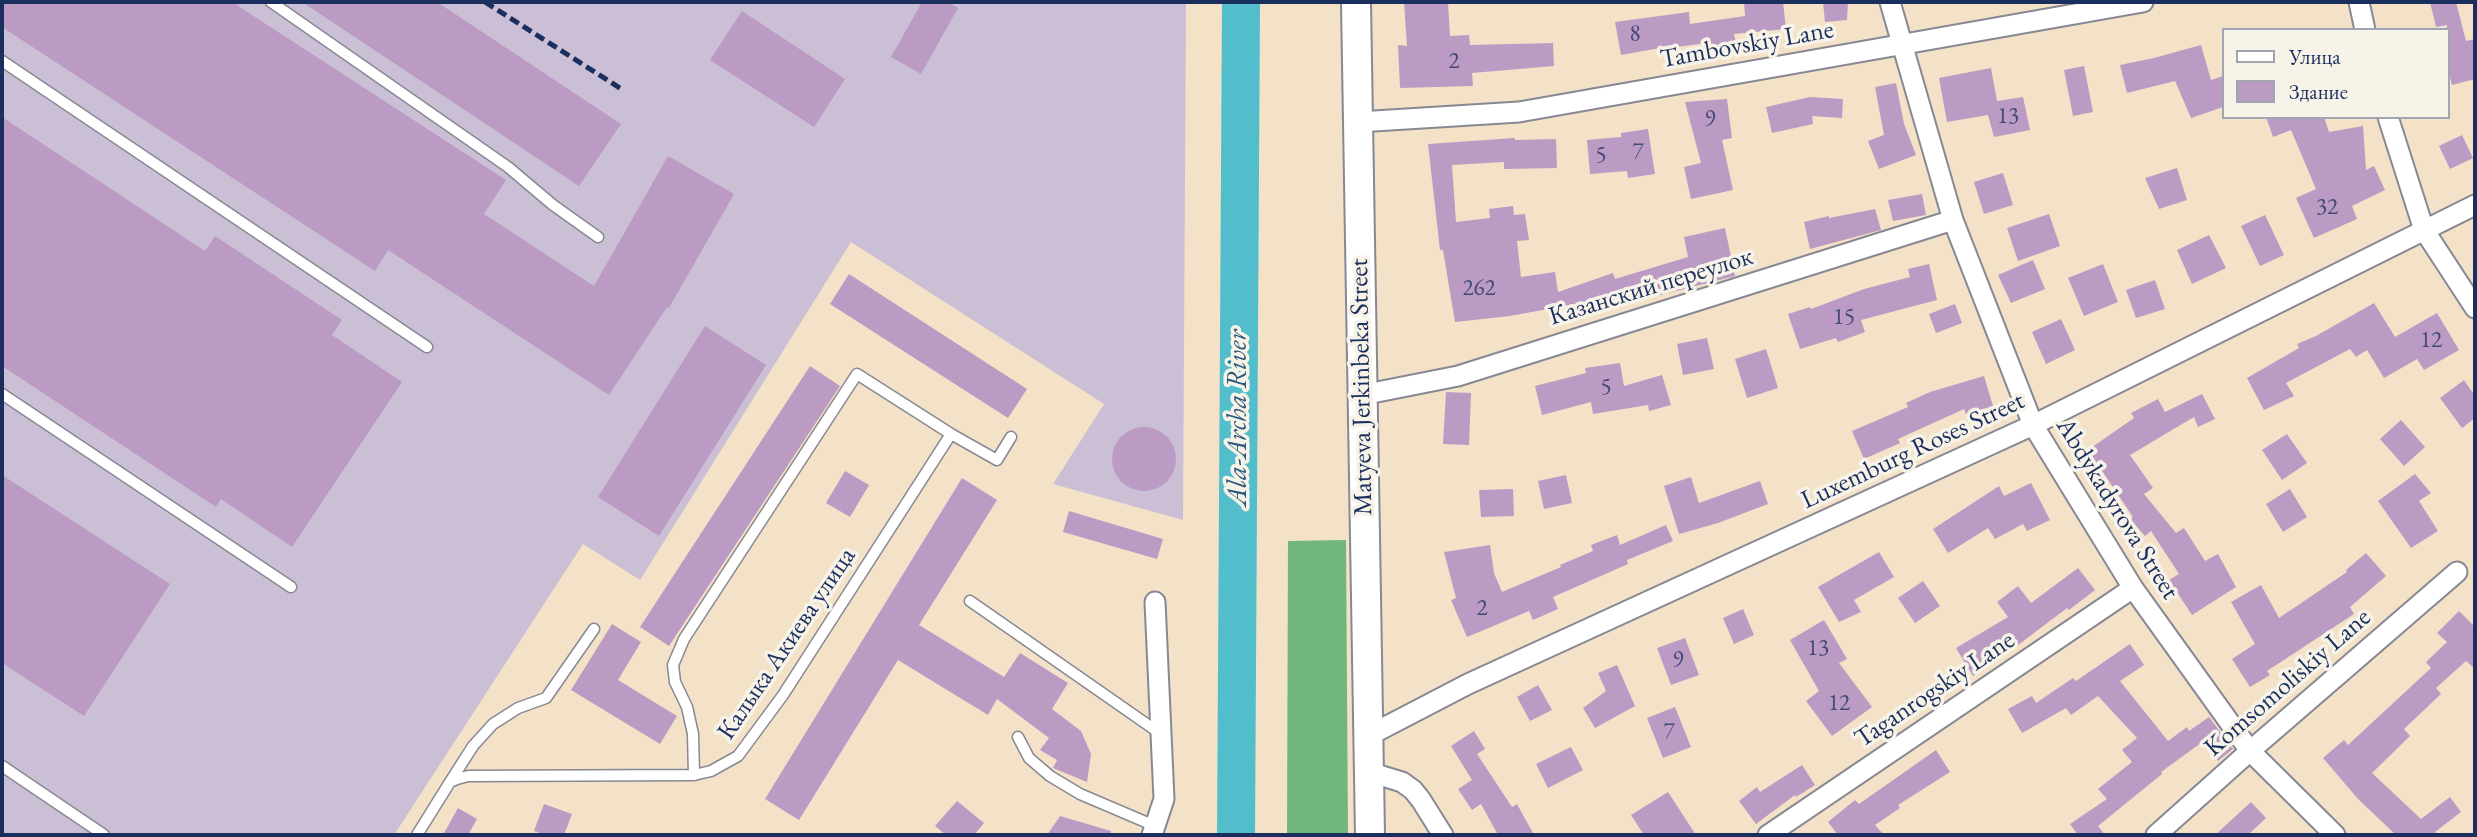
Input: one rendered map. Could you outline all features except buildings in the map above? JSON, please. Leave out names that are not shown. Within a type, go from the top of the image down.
[{"type":"main road","name":"Matyeva Jerkinbeka Street","points":[[1356,2],[1370,835]]},
{"type":"street","name":"Abdykadyrova Street","points":[[1890,2],[1953,220],[2033,425],[2133,588],[2250,751],[2335,835]]},
{"type":"street","name":"Tambovskiy Lane","points":[[1358,122],[1518,112],[2143,2]]},
{"type":"street","points":[[2359,2],[2365,28]]},
{"type":"street","points":[[2389,119],[2424,230],[2475,308]]},
{"type":"street","name":"Luxemburg Roses Street","points":[[1368,736],[1468,684],[2033,425],[2475,205]]},
{"type":"street","name":"Казанский переулок","points":[[1362,395],[1458,376],[1953,220]]},
{"type":"street","name":"Komsomoliskiy Lane","points":[[2156,835],[2456,572]]},
{"type":"street","name":"Taganrogskiy Lane","points":[[1768,835],[2133,588]]},
{"type":"street","points":[[1153,831],[1164,799],[1155,602]]},
{"type":"street","points":[[1368,772],[1402,782],[1413,790],[1443,835]]},
{"type":"lane","points":[[271,2],[508,167],[553,205],[598,237]]},
{"type":"lane","points":[[2,61],[427,347]]},
{"type":"lane","points":[[694,775],[693,734],[687,707],[675,682],[673,664],[684,639],[857,374],[997,460],[1011,437]]},
{"type":"lane","points":[[2,394],[290,587]]},
{"type":"lane","name":"Калыка Акиева улица","points":[[450,782],[468,776],[694,775],[725,765],[738,755],[783,695],[951,434]]},
{"type":"lane","points":[[970,601],[1161,734]]},
{"type":"lane","points":[[417,835],[473,746],[493,724],[518,708],[546,698],[594,629]]},
{"type":"lane","points":[[1018,737],[1029,758],[1050,776],[1153,831]]},
{"type":"lane","points":[[2,766],[104,835]]},
{"type":"shaded area","points":[[2,2],[1186,2],[1183,520],[1053,484],[1104,404],[851,242],[640,580],[583,544],[394,835],[2,835]]},
{"type":"green space","points":[[1346,540],[1348,835],[1287,835],[1288,541]]},
{"type":"waterway","name":"Ala-Archa River","points":[[1236,835],[1241,2]]},
{"type":"railway","points":[[485,2],[623,90]]}]
